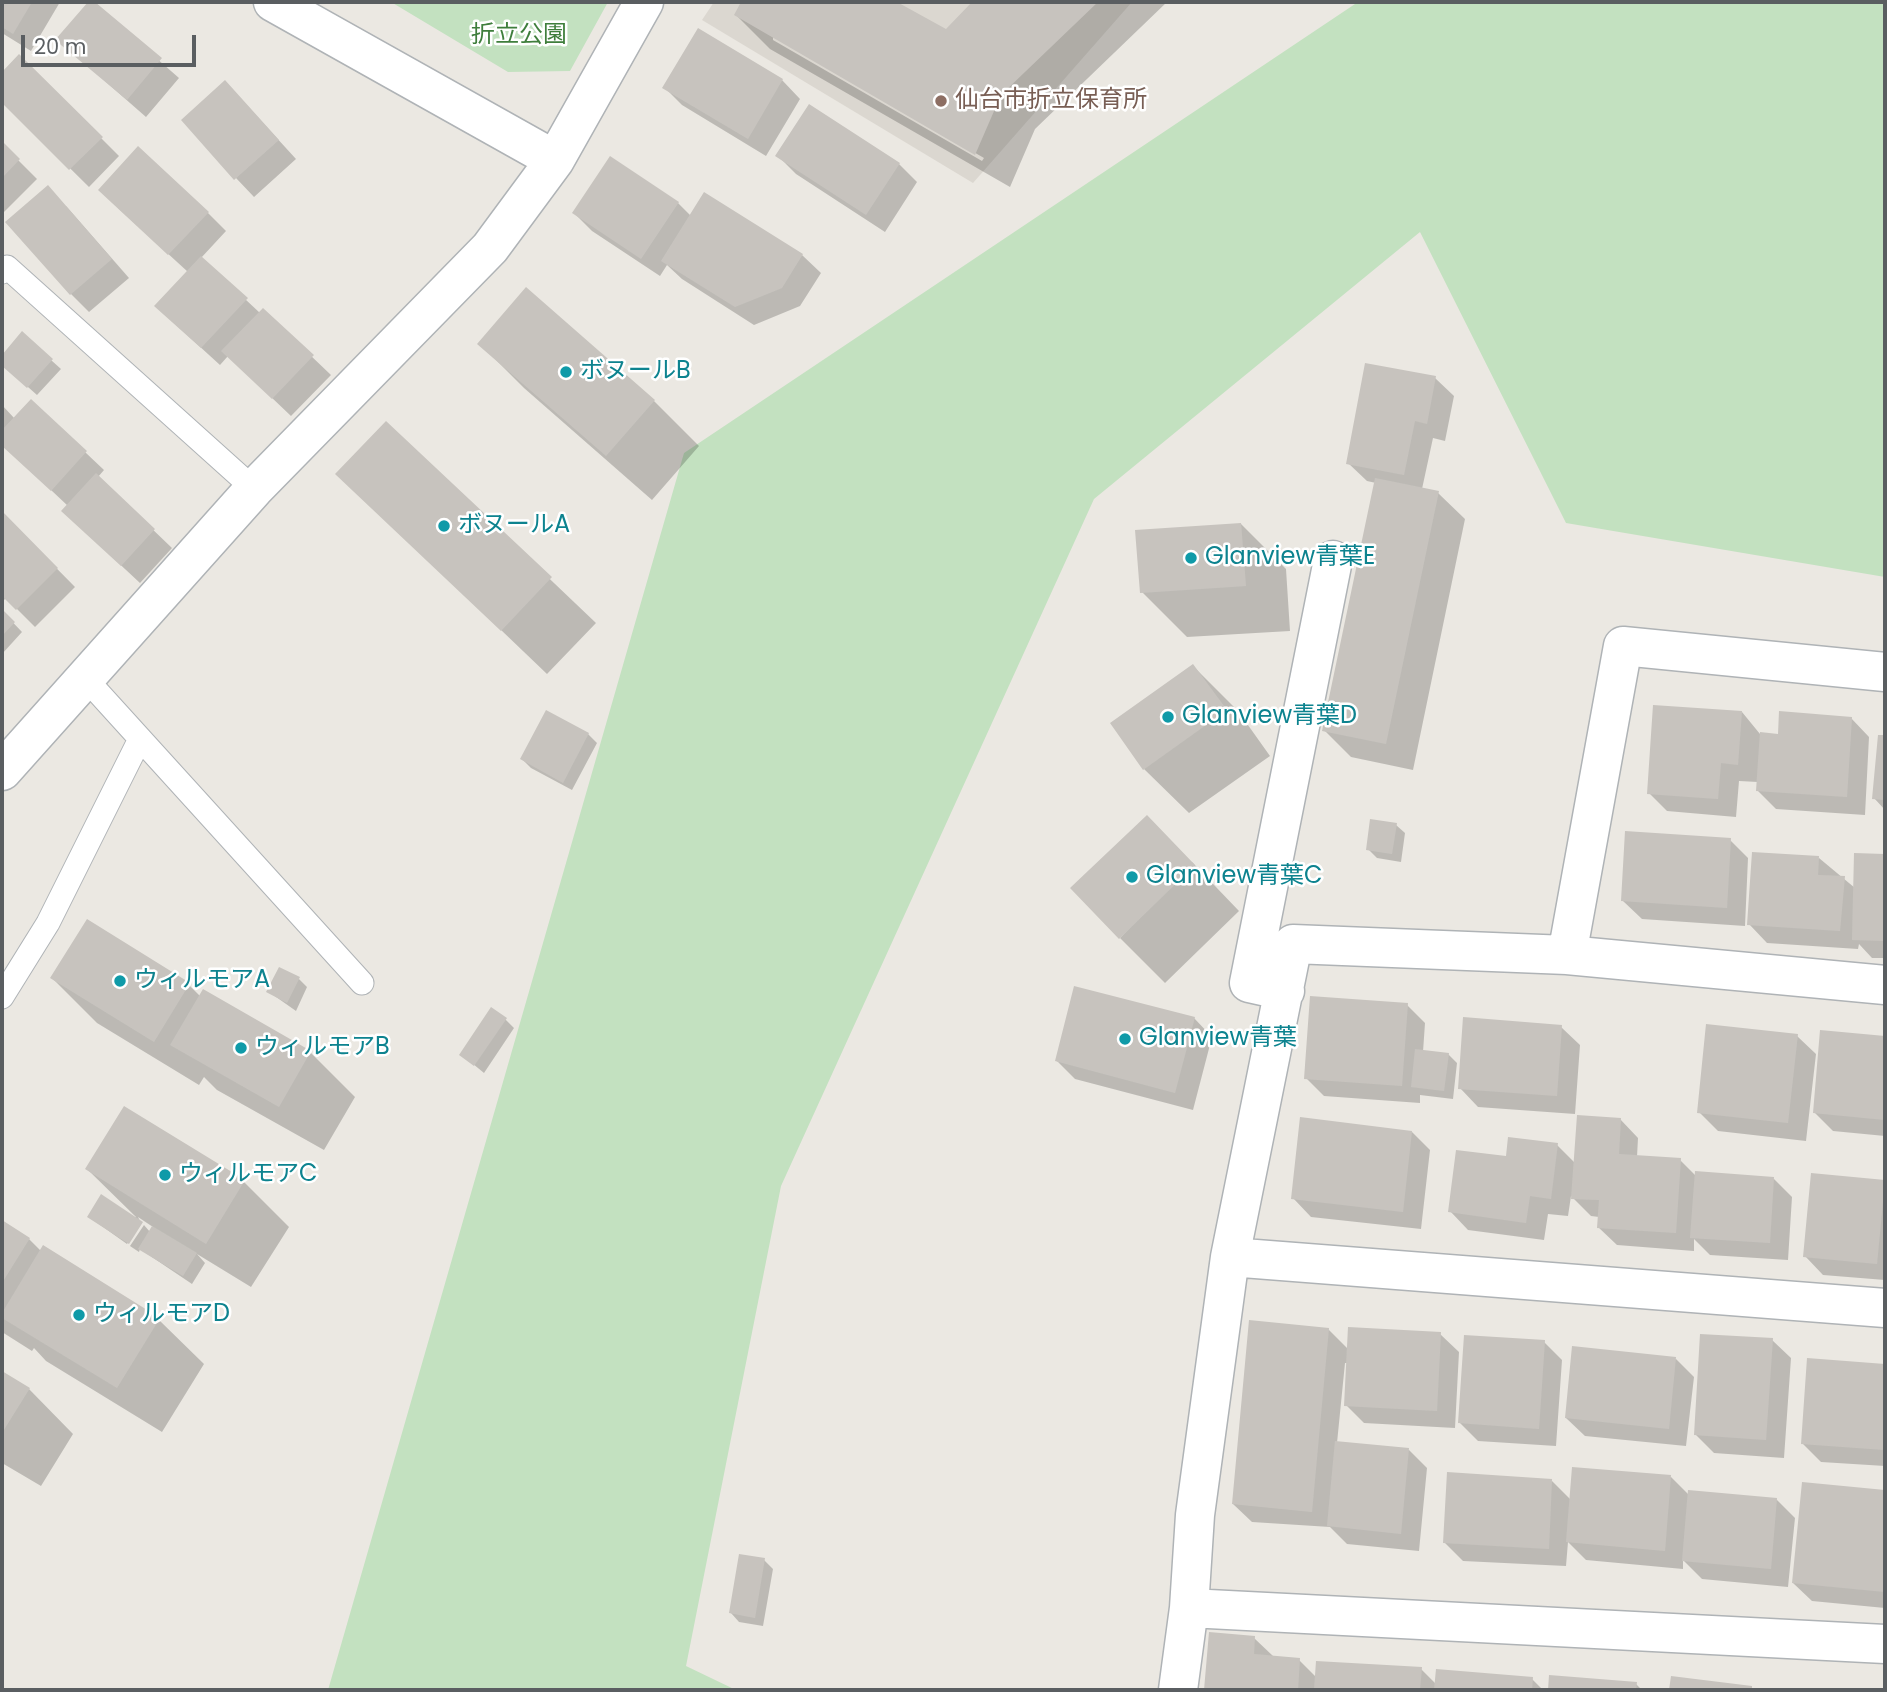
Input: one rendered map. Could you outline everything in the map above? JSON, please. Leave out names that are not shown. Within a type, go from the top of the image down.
[{"type":"street","points":[[273,2],[555,160]]},
{"type":"street","points":[[2,771],[254,489],[490,247],[555,160],[644,2]]},
{"type":"street","points":[[1285,991],[1249,983],[1333,560]]},
{"type":"street","points":[[1567,955],[1623,646],[1885,671]]},
{"type":"street","points":[[1178,1690],[1189,1608],[1195,1515],[1230,1257],[1293,944],[1567,955],[1885,985]]},
{"type":"street","points":[[1230,1257],[1885,1308]]},
{"type":"street","points":[[1189,1608],[1885,1644]]},
{"type":"lane","points":[[2,272],[7,267],[254,489]]},
{"type":"lane","points":[[86,679],[362,983]]},
{"type":"lane","points":[[2,997],[48,923],[140,739]]},
{"type":"shaded area","name":"仙台市折立保育所","points":[[714,2],[1132,2],[973,183],[702,20]]},
{"type":"green space","name":"折立公園","points":[[391,2],[608,2],[570,71],[508,72]]},
{"type":"green space","points":[[1358,2],[1885,2],[1885,577],[1566,523],[1420,232],[1094,499],[781,1186],[686,1666],[736,1690],[328,1690],[684,453]]},
{"type":"building","points":[[2,2],[32,2],[13,34],[2,27]]},
{"type":"building","points":[[88,2],[95,2],[162,58],[127,100],[55,40]]},
{"type":"building","name":"仙台市折立保育所","points":[[741,2],[897,2],[946,29],[972,2],[1098,2],[1001,95],[975,155],[734,15]]},
{"type":"building","points":[[698,28],[783,79],[748,139],[662,88]]},
{"type":"building","points":[[19,54],[103,137],[69,170],[2,103],[2,72]]},
{"type":"building","points":[[225,80],[279,140],[234,180],[181,120]]},
{"type":"building","points":[[809,104],[900,163],[866,215],[775,156]]},
{"type":"building","points":[[2,141],[20,159],[2,178]]},
{"type":"building","points":[[138,146],[209,212],[168,255],[98,190]]},
{"type":"building","points":[[610,156],[679,202],[641,259],[572,213]]},
{"type":"building","points":[[48,185],[112,259],[70,295],[5,222]]},
{"type":"building","points":[[704,192],[803,254],[782,288],[735,307],[661,261]]},
{"type":"building","points":[[201,256],[248,298],[201,348],[154,306]]},
{"type":"building","name":"ボヌールB","points":[[526,287],[655,400],[606,456],[477,344]]},
{"type":"building","points":[[263,308],[314,355],[272,399],[221,351]]},
{"type":"building","points":[[22,331],[53,359],[27,388],[2,366],[2,355]]},
{"type":"building","points":[[1365,363],[1436,376],[1427,424],[1415,421],[1404,475],[1346,464]]},
{"type":"building","points":[[31,399],[87,451],[51,491],[2,446],[2,430]]},
{"type":"building","name":"ボヌールA","points":[[386,421],[552,577],[501,631],[335,474]]},
{"type":"building","points":[[96,473],[155,529],[121,566],[61,511]]},
{"type":"building","points":[[1375,478],[1439,491],[1386,744],[1322,731]]},
{"type":"building","points":[[2,511],[58,568],[16,610],[2,596]]},
{"type":"building","name":"Glanview青葉E","points":[[1241,523],[1246,586],[1140,593],[1135,530]]},
{"type":"building","points":[[2,609],[15,622],[2,636]]},
{"type":"building","name":"Glanview青葉D","points":[[1193,664],[1227,710],[1143,770],[1110,723]]},
{"type":"building","points":[[1653,705],[1742,711],[1738,765],[1721,763],[1718,799],[1647,794]]},
{"type":"building","points":[[546,710],[589,733],[563,783],[520,759]]},
{"type":"building","points":[[1779,711],[1852,717],[1847,797],[1756,791],[1760,732],[1778,734]]},
{"type":"building","points":[[1878,735],[1885,735],[1885,800],[1872,799]]},
{"type":"building","name":"Glanview青葉C","points":[[1147,815],[1195,865],[1119,939],[1070,888]]},
{"type":"building","points":[[1370,819],[1397,823],[1392,854],[1366,850]]},
{"type":"building","points":[[1625,831],[1731,838],[1727,908],[1621,901]]},
{"type":"building","points":[[1752,852],[1819,856],[1818,875],[1845,876],[1840,931],[1747,925]]},
{"type":"building","points":[[1854,853],[1885,854],[1885,941],[1852,940]]},
{"type":"building","name":"ウィルモアA","points":[[87,919],[190,983],[154,1042],[50,978]]},
{"type":"building","points":[[279,967],[300,977],[287,1003],[266,992]]},
{"type":"building","name":"Glanview青葉","points":[[1074,986],[1195,1017],[1175,1093],[1055,1061]]},
{"type":"building","name":"ウィルモアB","points":[[203,989],[311,1051],[279,1107],[170,1045]]},
{"type":"building","points":[[1310,996],[1408,1003],[1402,1086],[1304,1079]]},
{"type":"building","points":[[491,1007],[507,1018],[474,1066],[459,1055]]},
{"type":"building","points":[[1463,1017],[1562,1025],[1557,1096],[1458,1089]]},
{"type":"building","points":[[1706,1024],[1798,1034],[1788,1123],[1697,1113]]},
{"type":"building","points":[[1820,1030],[1885,1036],[1885,1120],[1813,1113]]},
{"type":"building","points":[[1415,1049],[1449,1053],[1444,1091],[1411,1087]]},
{"type":"building","name":"ウィルモアC","points":[[124,1106],[245,1180],[206,1244],[85,1169]]},
{"type":"building","points":[[1577,1115],[1621,1118],[1619,1154],[1681,1158],[1676,1233],[1597,1228],[1599,1200],[1571,1199]]},
{"type":"building","points":[[1300,1117],[1412,1131],[1403,1212],[1291,1199]]},
{"type":"building","points":[[1508,1137],[1558,1143],[1551,1199],[1530,1196],[1526,1223],[1448,1212],[1456,1150],[1506,1156]]},
{"type":"building","points":[[1695,1171],[1774,1177],[1770,1243],[1690,1238]]},
{"type":"building","points":[[1811,1173],[1885,1180],[1877,1264],[1803,1257]]},
{"type":"building","points":[[101,1194],[143,1222],[129,1244],[87,1217]]},
{"type":"building","points":[[2,1220],[30,1238],[2,1283]]},
{"type":"building","points":[[152,1226],[197,1253],[183,1276],[138,1249]]},
{"type":"building","name":"ウィルモアD","points":[[43,1245],[160,1318],[117,1388],[2,1318],[2,1313]]},
{"type":"building","points":[[1249,1320],[1329,1328],[1312,1512],[1232,1504]]},
{"type":"building","points":[[1348,1327],[1441,1332],[1437,1411],[1344,1406]]},
{"type":"building","points":[[1700,1334],[1773,1338],[1766,1440],[1694,1435]]},
{"type":"building","points":[[1464,1335],[1545,1340],[1539,1429],[1458,1423]]},
{"type":"building","points":[[1572,1346],[1676,1357],[1669,1429],[1565,1418]]},
{"type":"building","points":[[1807,1358],[1885,1364],[1885,1450],[1801,1444]]},
{"type":"building","points":[[2,1371],[30,1388],[2,1433]]},
{"type":"building","points":[[1335,1441],[1409,1448],[1401,1534],[1327,1526]]},
{"type":"building","points":[[1572,1467],[1671,1475],[1665,1551],[1566,1542]]},
{"type":"building","points":[[1447,1472],[1552,1479],[1549,1549],[1443,1543]]},
{"type":"building","points":[[1802,1482],[1885,1490],[1885,1592],[1792,1583]]},
{"type":"building","points":[[1688,1490],[1777,1498],[1771,1569],[1682,1561]]},
{"type":"building","points":[[739,1554],[765,1558],[755,1618],[729,1613]]},
{"type":"building","points":[[1209,1632],[1255,1636],[1254,1654],[1300,1658],[1298,1690],[1204,1690]]},
{"type":"building","points":[[1316,1661],[1422,1667],[1420,1690],[1314,1690]]},
{"type":"building","points":[[1436,1669],[1533,1677],[1532,1690],[1434,1690]]},
{"type":"building","points":[[1549,1675],[1637,1682],[1636,1690],[1548,1690]]},
{"type":"building","points":[[1671,1676],[1752,1686],[1752,1690],[1669,1690]]},
{"type":"place","name":"仙台市折立保育所","points":[[941,101]]},
{"type":"place","name":"ボヌールB","points":[[566,372]]},
{"type":"place","name":"ボヌールA","points":[[444,526]]},
{"type":"place","name":"Glanview青葉E","points":[[1191,558]]},
{"type":"place","name":"Glanview青葉D","points":[[1168,717]]},
{"type":"place","name":"Glanview青葉C","points":[[1132,877]]},
{"type":"place","name":"ウィルモアA","points":[[120,981]]},
{"type":"place","name":"Glanview青葉","points":[[1125,1039]]},
{"type":"place","name":"ウィルモアB","points":[[241,1048]]},
{"type":"place","name":"ウィルモアC","points":[[165,1175]]},
{"type":"place","name":"ウィルモアD","points":[[79,1315]]}]
